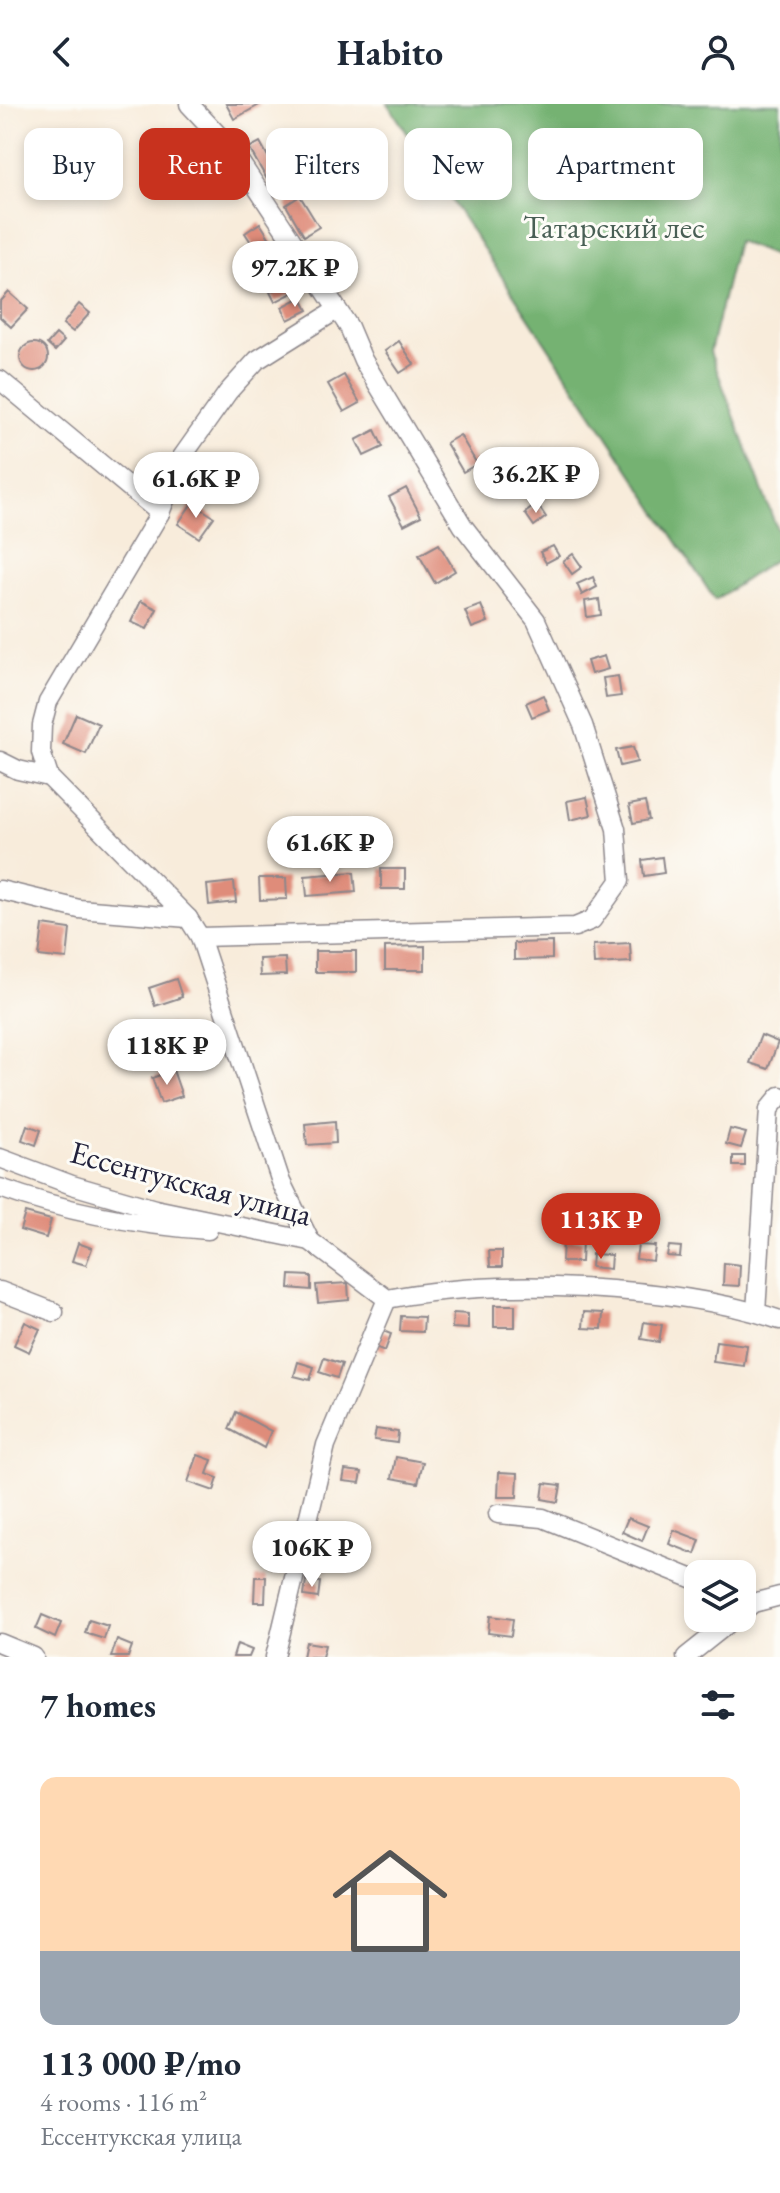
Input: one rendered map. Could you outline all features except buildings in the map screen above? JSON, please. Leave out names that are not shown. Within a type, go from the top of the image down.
[{"type":"street","points":[[189,104],[232,150],[335,311],[349,327],[363,360],[463,526],[536,620],[583,725],[616,829],[620,881],[592,920],[575,927],[200,937]]},
{"type":"street","points":[[310,1241],[281,1182],[200,937],[188,918],[49,777],[41,752],[42,725],[48,702],[160,513],[182,457],[228,392],[257,360],[335,311]]},
{"type":"street","points":[[0,380],[160,513]]},
{"type":"street","points":[[0,761],[18,770],[49,777]]},
{"type":"street","points":[[0,890],[79,909],[188,918]]},
{"type":"street","points":[[756,1312],[769,1109],[780,1096]]},
{"type":"street","name":"Ессентукская улица","points":[[0,1158],[72,1185],[155,1209],[310,1241],[387,1299]]},
{"type":"street","points":[[0,1188],[81,1211],[164,1227],[260,1235],[273,1233]]},
{"type":"street","points":[[275,1657],[326,1445],[387,1299],[430,1291],[495,1287],[618,1292],[756,1312],[780,1320]]},
{"type":"street","points":[[0,1291],[54,1312]]},
{"type":"street","points":[[498,1514],[543,1518],[684,1575]]},
{"type":"street","points":[[756,1602],[780,1596]]},
{"type":"street","points":[[686,1657],[717,1632]]},
{"type":"street","points":[[0,1643],[34,1657]]},
{"type":"green space","name":"Татарский лес","points":[[388,104],[780,104],[780,258],[737,241],[710,352],[780,537],[780,556],[715,600],[451,200],[512,200],[512,128],[404,128]]}]
